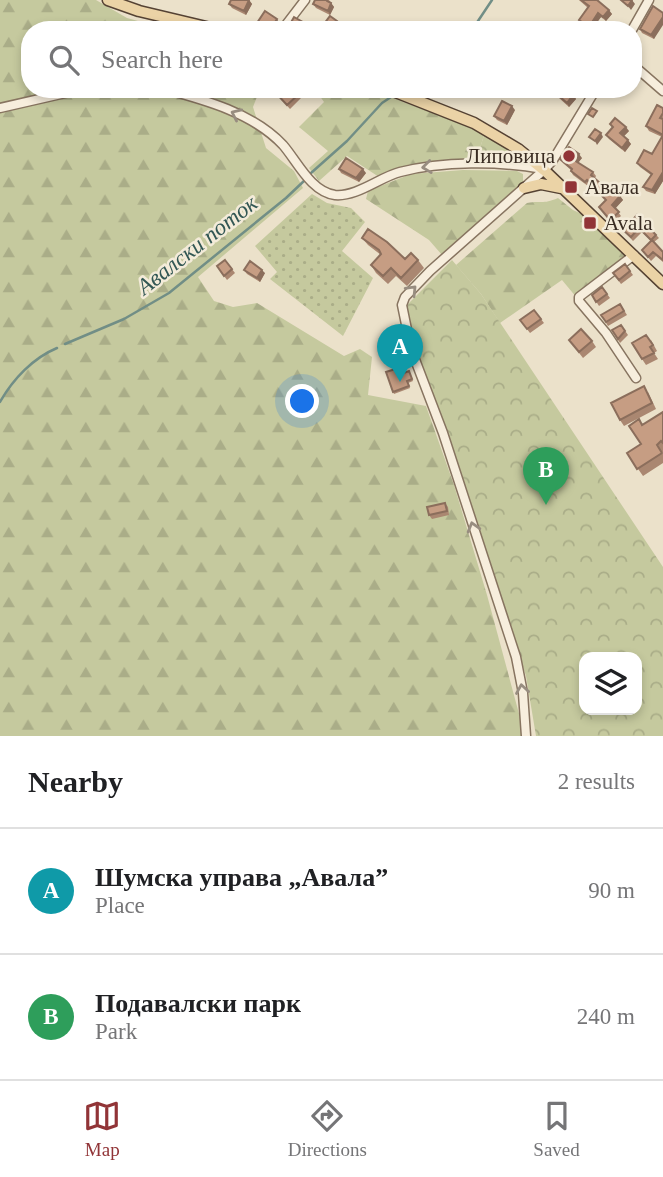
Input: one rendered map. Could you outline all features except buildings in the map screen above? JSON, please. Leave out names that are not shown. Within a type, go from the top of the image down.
[{"type":"main road","points":[[108,0],[181,21]]},
{"type":"main road","points":[[411,98],[495,134],[523,163],[544,170],[663,284]]},
{"type":"main road","points":[[525,187],[547,184],[568,192]]},
{"type":"street","points":[[289,21],[305,0]]},
{"type":"street","points":[[637,21],[649,0]]},
{"type":"street","points":[[642,73],[663,91]]},
{"type":"street","points":[[0,108],[44,98]]},
{"type":"street","points":[[193,98],[260,125],[282,145],[319,189],[332,194],[350,193],[375,181],[415,169],[488,164],[523,163],[528,174],[525,187]]},
{"type":"street","points":[[526,736],[523,693],[516,657],[443,433],[411,349],[402,305],[405,297],[430,271],[544,170],[590,98]]},
{"type":"street","points":[[634,255],[579,297],[579,301],[606,333],[636,378]]},
{"type":"green space","points":[[0,0],[96,0],[127,18],[138,21],[21,21],[21,98],[256,98],[253,107],[266,148],[294,171],[303,188],[198,277],[214,301],[233,307],[257,303],[344,356],[360,349],[372,357],[368,395],[426,406],[454,485],[487,595],[525,736],[0,736]]},
{"type":"green space","points":[[321,98],[394,98],[485,132],[476,161],[426,164],[379,177],[347,156],[319,181],[309,168],[328,151],[299,127],[324,102]]},
{"type":"green space","points":[[485,132],[526,159],[522,164],[476,161]]},
{"type":"green space","points":[[463,170],[517,171],[523,174],[523,186],[442,255],[429,240],[366,199],[368,191],[411,174]]},
{"type":"green space","points":[[312,194],[327,203],[351,208],[365,222],[342,251],[373,278],[343,336],[270,279],[277,272],[255,246]]},
{"type":"green space","points":[[558,198],[573,210],[588,217],[631,256],[577,298],[562,280],[500,323],[481,294],[456,265],[527,203]]},
{"type":"green space","points":[[452,260],[481,294],[663,567],[663,736],[536,736],[526,676],[449,437],[415,348],[406,306]]},
{"type":"waterway","name":"Авалски поток","points":[[478,21],[492,0]]},
{"type":"waterway","name":"Авалски поток","points":[[311,173],[390,98]]},
{"type":"waterway","name":"Авалски поток","points":[[65,344],[124,319],[169,293],[305,180]]},
{"type":"waterway","name":"Авалски поток","points":[[0,402],[24,370],[57,348]]},
{"type":"place","name":"Липовица","points":[[569,156]]},
{"type":"place","name":"Авала","points":[[571,187]]},
{"type":"place","name":"Avala","points":[[590,223]]},
{"type":"place","name":"Шумска управа „Авала”","points":[[400,382]]},
{"type":"place","name":"Подавалски парк","points":[[546,505]]}]
